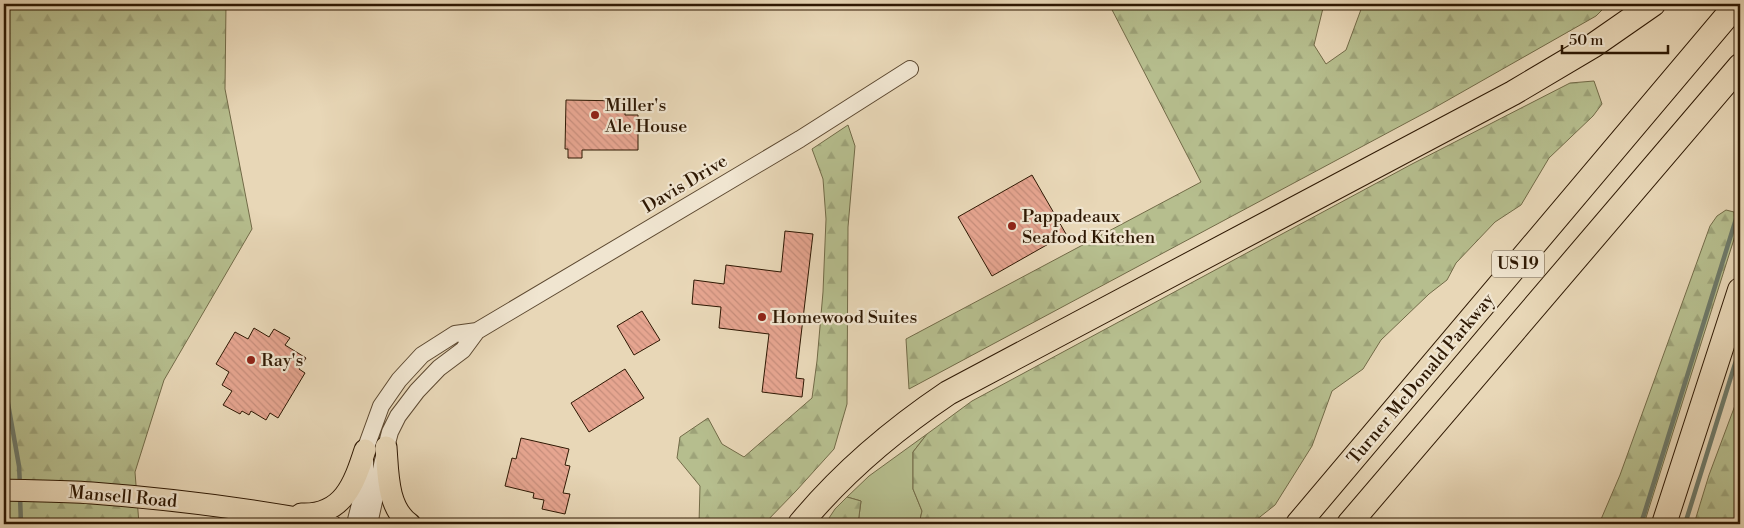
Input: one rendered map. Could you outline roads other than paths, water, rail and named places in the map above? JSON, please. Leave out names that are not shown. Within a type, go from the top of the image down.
[{"type":"highway","points":[[800,524],[831,489],[871,451],[948,393],[1513,93],[1594,46],[1653,4]]},
{"type":"highway","name":"Turner McDonald Parkway","points":[[1298,524],[1737,4]]},
{"type":"highway","name":"US 19","points":[[1349,524],[1740,66]]},
{"type":"highway","points":[[1664,524],[1740,290]]},
{"type":"main road","points":[[386,447],[388,479],[392,498],[402,517],[410,524]]},
{"type":"main road","points":[[250,510],[315,514],[329,509],[338,504],[352,486],[365,450]]},
{"type":"main road","name":"Mansell Road","points":[[4,490],[89,493],[189,502],[330,524]]},
{"type":"street","name":"Davis Drive","points":[[369,524],[390,432],[398,416],[416,391],[440,368],[463,350],[478,331],[800,139],[910,68]]},
{"type":"street","name":"Davis Drive","points":[[355,524],[365,484],[365,450],[381,406],[399,380],[422,355],[454,334],[478,331]]},
{"type":"street","points":[[399,380],[416,391]]},
{"type":"waterway","points":[[1641,524],[1736,219]]},
{"type":"waterway","points":[[1685,524],[1740,348]]},
{"type":"waterway","points":[[4,381],[19,466],[20,485]]},
{"type":"waterway","points":[[20,496],[21,524]]},
{"type":"place","name":"Miller's Ale House","points":[[595,115]]},
{"type":"place","name":"Pappadeaux Seafood Kitchen","points":[[1012,226]]},
{"type":"place","name":"Homewood Suites","points":[[762,317]]},
{"type":"place","name":"Ray's","points":[[251,360]]}]
